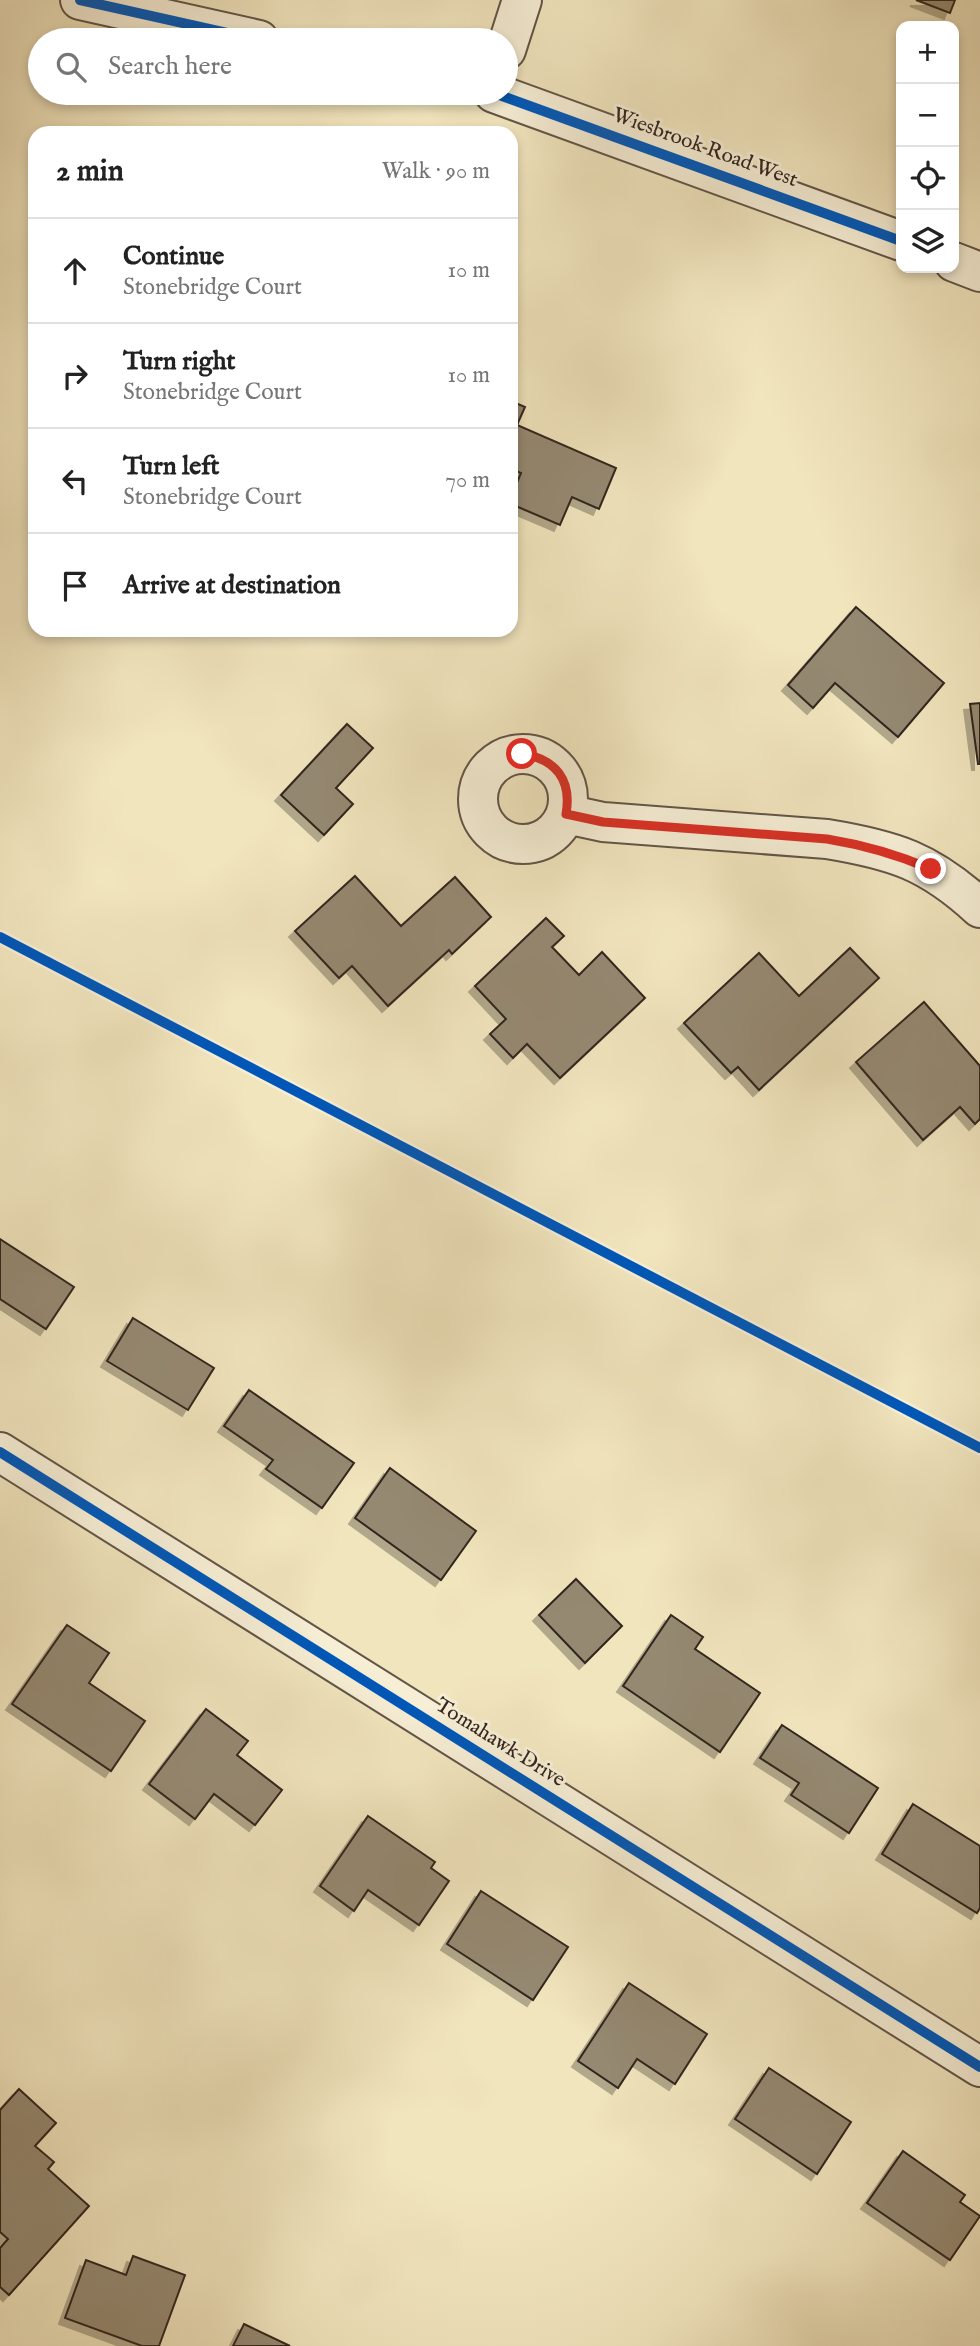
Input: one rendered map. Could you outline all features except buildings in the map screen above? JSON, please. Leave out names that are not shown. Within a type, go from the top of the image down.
[{"type":"street","points":[[80,0],[205,28]]},
{"type":"street","points":[[513,28],[522,0]]},
{"type":"street","name":"Wiesbrook Road West","points":[[518,102],[896,239]]},
{"type":"street","points":[[959,264],[980,272]]},
{"type":"street","points":[[566,814],[603,822],[827,839],[863,845],[894,853],[931,869],[980,908]]},
{"type":"street","name":"Tomahawk Drive","points":[[0,1452],[980,2067]]},
{"type":"cycle path","points":[[80,0],[205,28]]},
{"type":"cycle path","points":[[518,102],[896,239]]},
{"type":"cycle path","points":[[0,937],[980,1448]]},
{"type":"cycle path","points":[[0,1452],[980,2067]]},
{"type":"route","points":[[522,754],[537,756],[550,763],[559,773],[569,800],[566,814],[603,822],[827,839],[894,853],[931,869]]}]
